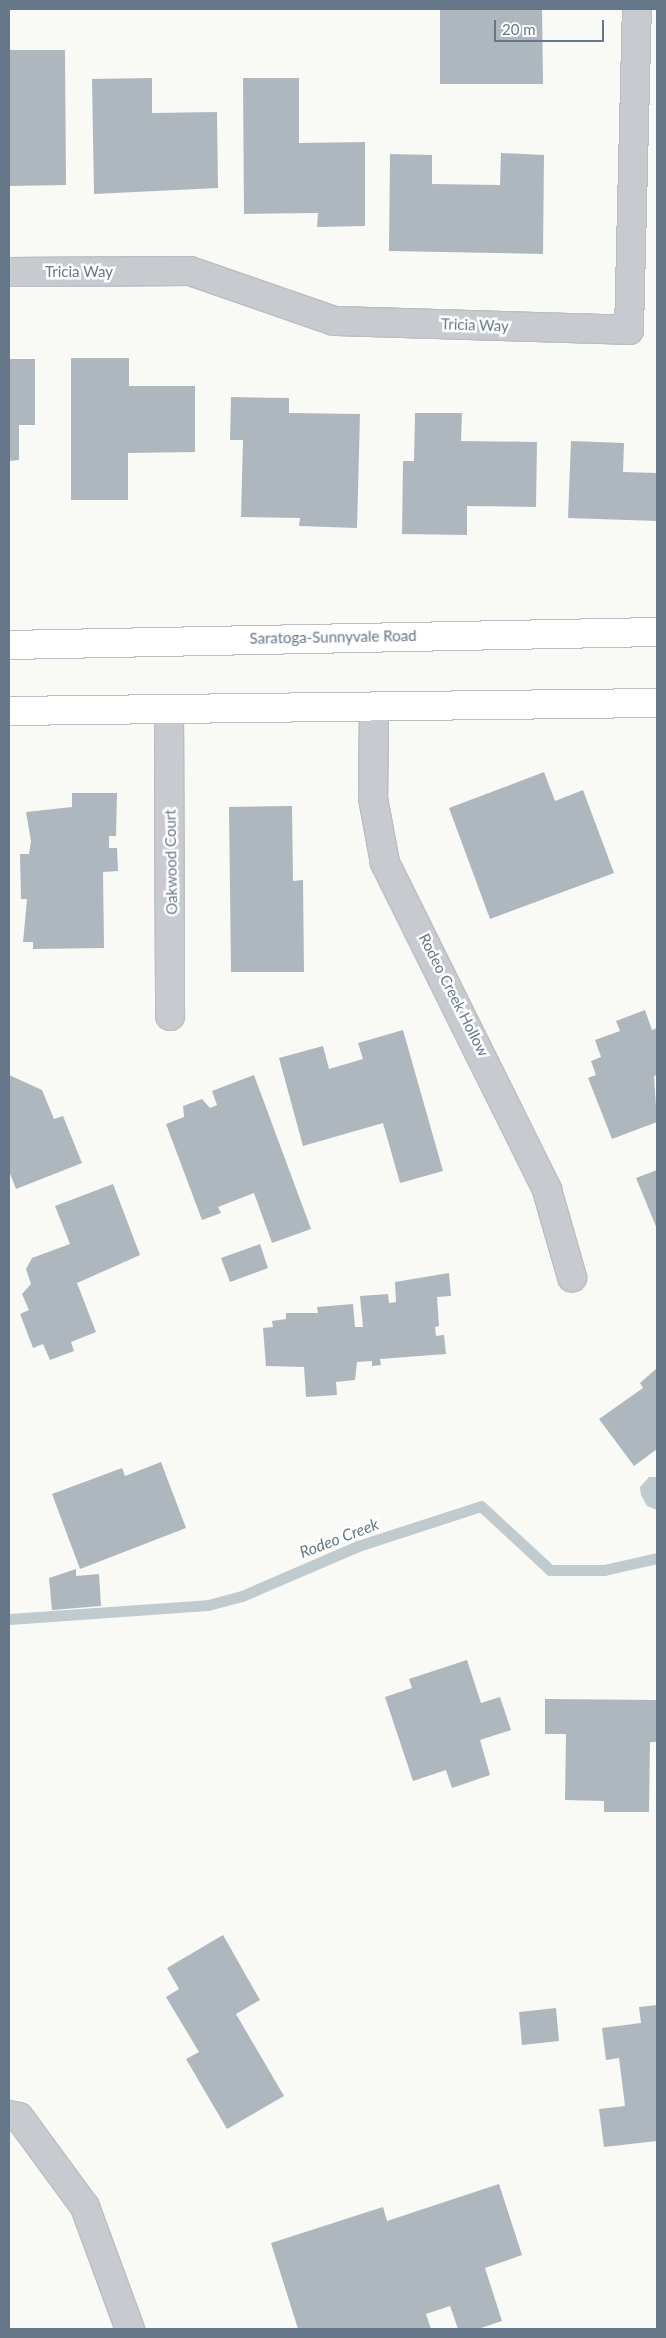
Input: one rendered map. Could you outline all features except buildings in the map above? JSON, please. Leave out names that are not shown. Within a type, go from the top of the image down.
[{"type":"main road","name":"Saratoga-Sunnyvale Road","points":[[9,644],[657,632]]},
{"type":"main road","points":[[9,711],[657,703]]},
{"type":"street","name":"Tricia Way","points":[[9,272],[190,271],[334,321],[629,330],[638,9]]},
{"type":"street","name":"Rodeo Creek Hollow","points":[[374,707],[372,798],[385,863],[547,1190],[572,1277]]},
{"type":"street","name":"Oakwood Court","points":[[169,709],[170,1016]]},
{"type":"street","points":[[9,2115],[19,2118],[85,2207],[130,2329]]},
{"type":"shaded area","points":[[649,1477],[657,1477],[657,1510],[647,1506],[641,1495],[640,1487]]},
{"type":"waterway","name":"Rodeo Creek","points":[[9,1619],[208,1605],[242,1596],[358,1546],[481,1506],[550,1570],[604,1570],[657,1558]]}]
